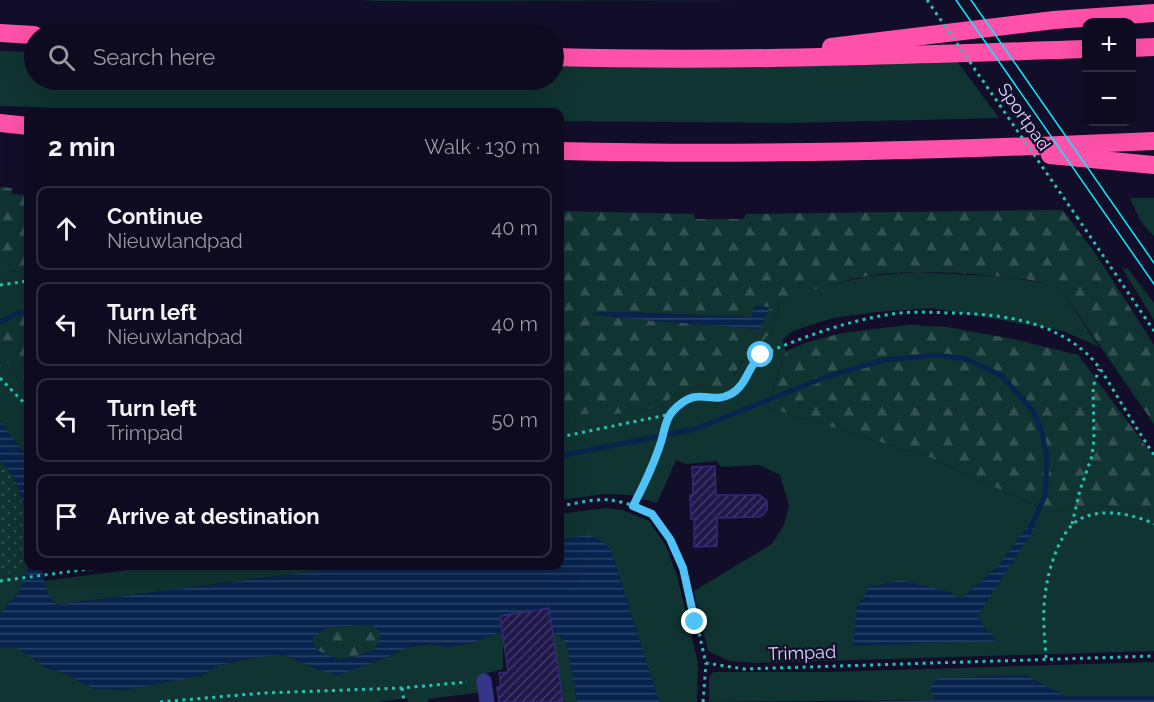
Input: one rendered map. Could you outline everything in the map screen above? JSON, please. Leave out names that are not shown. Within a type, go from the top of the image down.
[{"type":"highway","points":[[734,58],[1054,20],[1154,13]]},
{"type":"highway","points":[[0,33],[24,34]]},
{"type":"highway","points":[[1136,48],[1154,47]]},
{"type":"highway","points":[[564,57],[734,58],[1082,49]]},
{"type":"highway","points":[[0,123],[24,126]]},
{"type":"highway","points":[[564,151],[782,153],[983,149],[1154,141]]},
{"type":"highway","points":[[983,149],[1154,165]]},
{"type":"street","points":[[484,681],[487,702]]},
{"type":"path","name":"Sportpad","points":[[927,0],[1154,331]]},
{"type":"path","points":[[0,285],[24,282]]},
{"type":"path","points":[[633,506],[645,482],[671,414],[692,397],[720,397],[733,393],[742,385],[755,360],[761,355],[841,325],[907,312],[978,314],[1020,319],[1048,328],[1087,353],[1154,454]]},
{"type":"path","points":[[1046,659],[1044,608],[1047,578],[1053,557],[1071,526],[1092,456],[1093,387],[1098,369]]},
{"type":"path","points":[[0,378],[24,403]]},
{"type":"path","points":[[564,436],[671,414]]},
{"type":"path","points":[[564,506],[608,500],[633,506],[652,514],[670,539],[683,568],[706,663],[703,702]]},
{"type":"path","points":[[1071,526],[1081,519],[1108,513],[1138,517],[1154,524]]},
{"type":"path","points":[[0,581],[79,570]]},
{"type":"path","name":"Trimpad","points":[[706,663],[744,669],[1154,656]]},
{"type":"path","points":[[160,702],[263,693],[402,688],[484,681]]},
{"type":"path","points":[[402,688],[404,702]]},
{"type":"green space","points":[[357,0],[807,0],[380,1]]},
{"type":"green space","points":[[0,51],[24,52],[24,90],[564,90],[564,63],[956,60],[999,118],[787,123],[564,121],[564,108],[0,106]]},
{"type":"green space","points":[[0,187],[12,188],[12,194],[24,195],[24,270],[0,274]]},
{"type":"green space","points":[[1130,198],[1154,198],[1154,236],[1141,222]]},
{"type":"green space","points":[[1063,210],[1097,256],[1154,345],[1154,424],[1060,288],[1041,282],[1012,278],[926,272],[882,274],[857,278],[780,302],[772,331],[760,344],[749,351],[728,385],[716,389],[699,386],[671,397],[661,407],[617,414],[583,414],[564,417],[564,211],[694,214],[695,219],[744,219],[746,214]],"holes":[[[592,313],[750,317],[760,329],[620,318]]]},
{"type":"green space","points":[[1122,268],[1128,269],[1154,303],[1154,320]]},
{"type":"green space","points":[[24,270],[24,314],[0,321],[0,274]]},
{"type":"green space","points":[[918,272],[1009,277],[1060,288],[1099,347],[1063,331],[932,308],[833,318],[793,331],[782,340],[786,351],[767,407],[932,458],[1051,511],[1096,505],[1154,511],[1154,651],[754,663],[729,661],[708,651],[694,591],[772,544],[784,525],[789,505],[780,475],[759,465],[721,467],[717,461],[686,464],[676,460],[657,503],[630,495],[604,494],[564,499],[564,417],[583,414],[617,414],[661,407],[671,397],[699,386],[716,389],[735,375],[749,350],[760,344],[772,331],[780,302],[820,287],[869,276]],"holes":[[[1030,523],[977,617],[995,641],[949,592],[961,599],[998,566]]]},
{"type":"green space","points":[[24,314],[24,379],[0,356],[0,321]]},
{"type":"green space","points":[[907,325],[947,327],[1013,339],[1078,355],[1154,457],[1154,511],[1096,505],[1051,511],[932,458],[767,407],[786,351],[808,342],[842,333]]},
{"type":"green space","points":[[0,356],[24,379],[24,453],[0,421]]},
{"type":"green space","points":[[0,460],[15,478],[24,506],[24,570],[27,570],[18,594],[0,613]]},
{"type":"green space","points":[[0,462],[12,477],[24,510],[24,570],[0,574]]},
{"type":"green space","points":[[606,508],[622,510],[649,521],[666,546],[677,576],[698,663],[697,702],[659,702],[611,550],[588,535],[564,538],[564,513]]},
{"type":"green space","points":[[128,570],[323,570],[55,605],[47,593],[44,581]]},
{"type":"green space","points":[[373,625],[379,630],[379,643],[372,651],[340,660],[316,650],[312,638],[327,627]]},
{"type":"green space","points":[[503,631],[503,669],[481,675],[482,692],[428,699],[428,702],[408,702],[407,698],[378,702],[0,702],[0,648],[16,648],[44,667],[64,673],[94,689],[200,676],[219,665],[259,657],[285,655],[319,670],[338,674],[410,647],[430,644],[448,647],[472,643]]},
{"type":"green space","points":[[552,632],[560,636],[567,644],[577,702],[564,702]]},
{"type":"green space","points":[[1154,662],[1154,696],[1065,696],[1025,675],[938,678],[936,700],[709,702],[709,677],[713,672],[829,672]]},
{"type":"water","points":[[755,306],[770,307],[760,329],[620,318],[587,313],[621,312],[750,317]]},
{"type":"water","points":[[0,421],[24,453],[24,506],[15,478],[0,460]]},
{"type":"water","points":[[1030,523],[1036,526],[977,617],[996,641],[853,646],[857,607],[869,587],[900,580],[949,592],[961,599],[998,566]]},
{"type":"water","points":[[588,535],[601,540],[611,550],[659,702],[577,702],[567,644],[560,636],[552,632],[549,609],[501,616],[503,631],[472,643],[448,647],[430,644],[410,647],[338,675],[319,670],[285,655],[259,657],[219,665],[200,676],[126,690],[94,689],[64,673],[44,667],[16,648],[0,648],[0,613],[18,594],[27,570],[42,570],[47,593],[56,605],[323,570],[564,570],[564,538]],"holes":[[[372,625],[379,631],[379,643],[372,651],[340,660],[316,650],[312,639],[327,627]]]},
{"type":"water","points":[[1025,675],[1065,696],[1154,696],[1154,702],[854,702],[935,700],[931,695],[930,687],[938,678]]},
{"type":"building","points":[[715,466],[716,495],[760,495],[767,501],[767,510],[763,515],[757,517],[717,518],[717,546],[694,547],[694,518],[691,519],[690,495],[693,495],[692,467]]},
{"type":"building","points":[[549,608],[563,702],[499,702],[497,687],[501,687],[499,673],[508,672],[500,616]]},
{"type":"waterway","points":[[0,322],[24,312]]},
{"type":"waterway","points":[[564,455],[695,429],[826,377],[883,360],[938,355],[966,359],[1002,376],[1033,411],[1042,432],[1047,460],[1045,496],[1030,528]]},
{"type":"tram line","points":[[956,0],[1154,284]]},
{"type":"tram line","points":[[971,0],[1154,263]]},
{"type":"route","points":[[695,622],[683,568],[670,539],[652,514],[633,506],[645,482],[671,414],[692,397],[720,397],[733,393],[742,385],[755,360],[761,355]]}]
